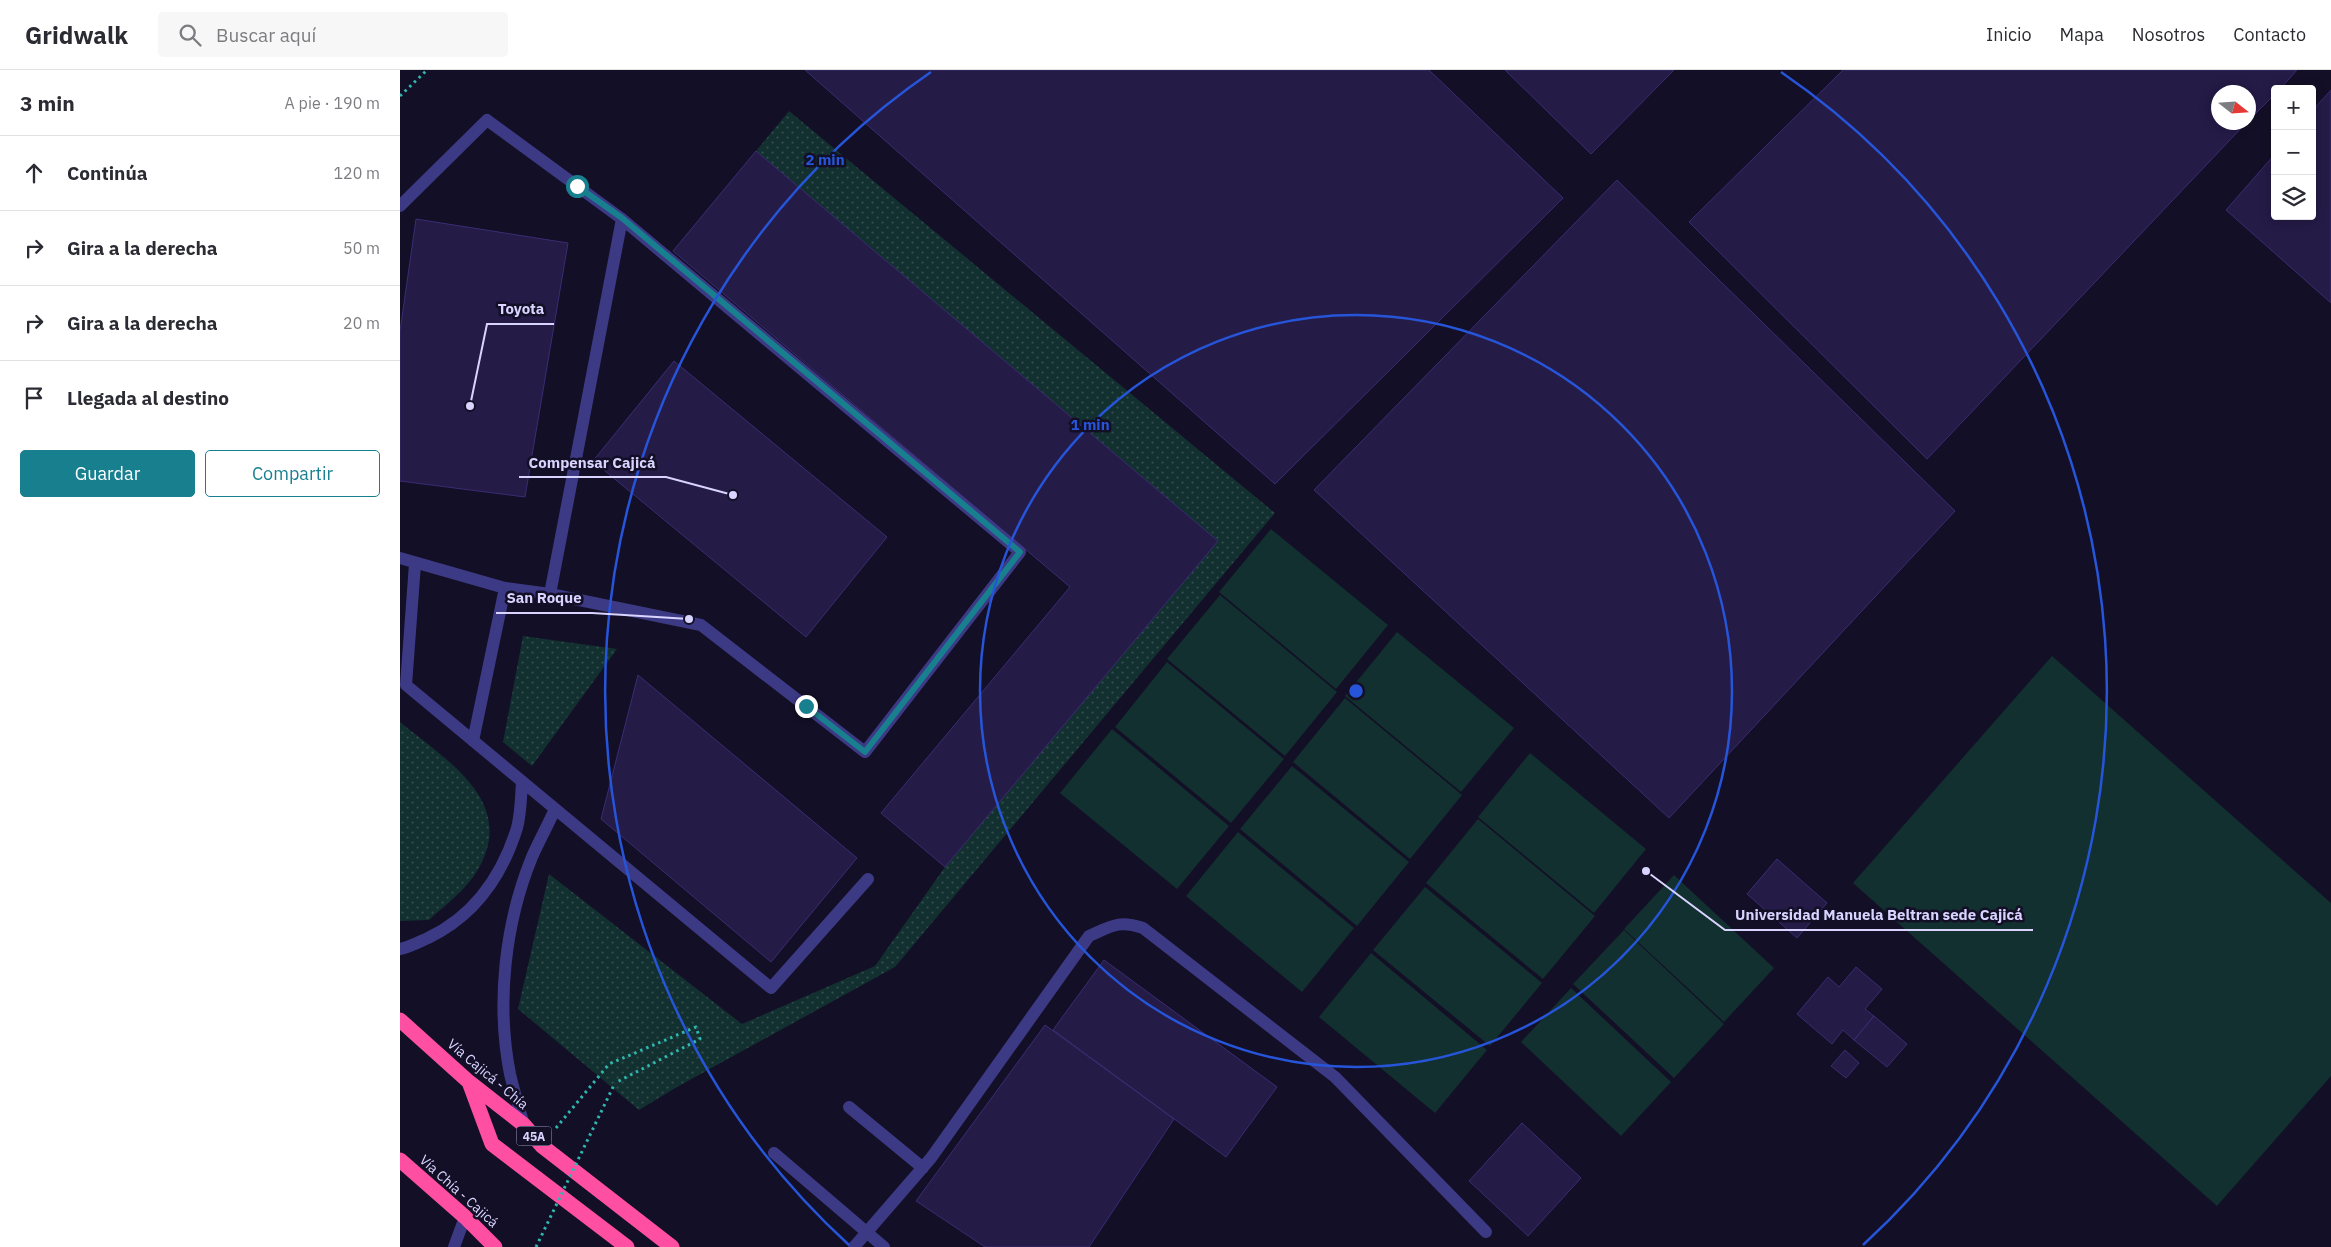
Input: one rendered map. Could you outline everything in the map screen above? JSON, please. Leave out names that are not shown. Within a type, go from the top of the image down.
[{"type":"highway","name":"Vía Cajicá - Chía","points":[[400,1020],[469,1082],[524,1125],[542,1146],[672,1247]]},
{"type":"highway","points":[[469,1082],[492,1144],[627,1247]]},
{"type":"highway","name":"Vía Chía - Cajicá","points":[[400,1160],[465,1217],[495,1247]]},
{"type":"lane","points":[[400,206],[487,120],[622,218],[1020,552],[865,752],[701,625],[550,594],[505,588],[415,564],[400,558]]},
{"type":"lane","points":[[550,594],[622,218]]},
{"type":"lane","points":[[415,564],[406,685],[771,988],[868,879]]},
{"type":"lane","points":[[474,741],[505,588]]},
{"type":"lane","points":[[400,949],[408,948],[446,929],[479,901],[503,866],[518,826],[522,782]]},
{"type":"lane","points":[[524,1125],[510,1073],[504,1018],[505,964],[518,901],[532,858],[555,809]]},
{"type":"lane","points":[[854,1247],[923,1168],[1089,936],[1113,925],[1128,923],[1143,928],[1334,1077],[1486,1232]]},
{"type":"lane","points":[[849,1107],[923,1168]]},
{"type":"lane","points":[[774,1153],[884,1247]]},
{"type":"lane","points":[[454,1247],[465,1217]]},
{"type":"path","points":[[400,96],[426,70]]},
{"type":"path","points":[[536,1247],[615,1083],[700,1039],[696,1027],[609,1064],[542,1146]]},
{"type":"green space","points":[[789,111],[1275,513],[895,967],[677,1087],[639,1110],[518,1009],[549,874],[742,1024],[875,966],[945,867],[1218,541],[756,151]]},
{"type":"green space","points":[[1271,529],[1388,625],[1336,689],[1219,592]]},
{"type":"green space","points":[[1220,595],[1337,692],[1285,756],[1167,659]]},
{"type":"green space","points":[[1397,632],[1514,728],[1461,792],[1345,696]]},
{"type":"green space","points":[[523,636],[617,649],[532,766],[503,742]]},
{"type":"green space","points":[[2052,656],[2331,903],[2331,1076],[2217,1206],[1853,883]]},
{"type":"green space","points":[[1167,662],[1284,759],[1231,823],[1115,727]]},
{"type":"green space","points":[[1345,698],[1462,795],[1410,859],[1293,762]]},
{"type":"green space","points":[[400,722],[456,768],[472,785],[483,804],[489,824],[488,846],[477,871],[461,891],[429,920],[400,921]]},
{"type":"green space","points":[[1112,729],[1229,826],[1177,889],[1060,793]]},
{"type":"green space","points":[[1530,753],[1646,849],[1594,913],[1478,817]]},
{"type":"green space","points":[[1292,766],[1409,862],[1357,926],[1240,829]]},
{"type":"green space","points":[[1478,819],[1595,916],[1543,979],[1426,883]]},
{"type":"green space","points":[[1238,832],[1354,928],[1302,992],[1186,896]]},
{"type":"green space","points":[[1674,875],[1774,968],[1724,1022],[1624,929]]},
{"type":"green space","points":[[1425,887],[1542,983],[1490,1046],[1373,950]]},
{"type":"green space","points":[[1624,930],[1724,1024],[1674,1078],[1573,984]]},
{"type":"green space","points":[[1371,953],[1487,1050],[1435,1113],[1319,1017]]},
{"type":"green space","points":[[1571,988],[1671,1082],[1621,1136],[1521,1042]]},
{"type":"building","points":[[805,70],[1429,70],[1563,198],[1275,484]]},
{"type":"building","points":[[1505,70],[1674,70],[1591,154]]},
{"type":"building","points":[[1843,70],[2297,70],[2284,85],[2271,85],[2271,98],[2256,113],[2256,85],[2211,85],[2211,130],[2239,130],[1927,459],[1689,222]]},
{"type":"building","points":[[2331,90],[2331,303],[2226,210],[2271,159],[2271,220],[2316,220],[2316,107]]},
{"type":"building","points":[[756,151],[1218,541],[945,867],[881,813],[1070,587],[673,251]]},
{"type":"building","points":[[1617,180],[1955,511],[1669,818],[1314,490]]},
{"type":"building","points":[[416,219],[568,243],[525,497],[400,481],[400,331]]},
{"type":"building","points":[[674,361],[887,537],[806,637],[593,461]]},
{"type":"building","points":[[638,675],[857,858],[771,962],[601,819]]},
{"type":"building","points":[[1777,859],[1827,903],[1797,938],[1747,894]]},
{"type":"building","points":[[1104,960],[1277,1087],[1226,1157],[1053,1030]]},
{"type":"building","points":[[1856,967],[1882,989],[1865,1009],[1874,1016],[1854,1040],[1843,1030],[1832,1044],[1797,1014],[1828,977],[1839,987]]},
{"type":"building","points":[[1874,1016],[1907,1044],[1887,1067],[1854,1040]]},
{"type":"building","points":[[1045,1025],[1174,1119],[1089,1247],[985,1247],[916,1201]]},
{"type":"building","points":[[1845,1050],[1859,1063],[1846,1078],[1831,1066]]},
{"type":"building","points":[[1522,1123],[1581,1178],[1528,1236],[1469,1181]]},
{"type":"place","name":"Toyota","points":[[470,406]]},
{"type":"place","name":"Compensar Cajicá","points":[[733,495]]},
{"type":"place","name":"San Roque","points":[[689,619]]},
{"type":"place","name":"Universidad Manuela Beltran sede Cajicá","points":[[1646,871]]},
{"type":"route","points":[[577,186],[622,218],[1020,552],[865,752],[806,706]]}]
